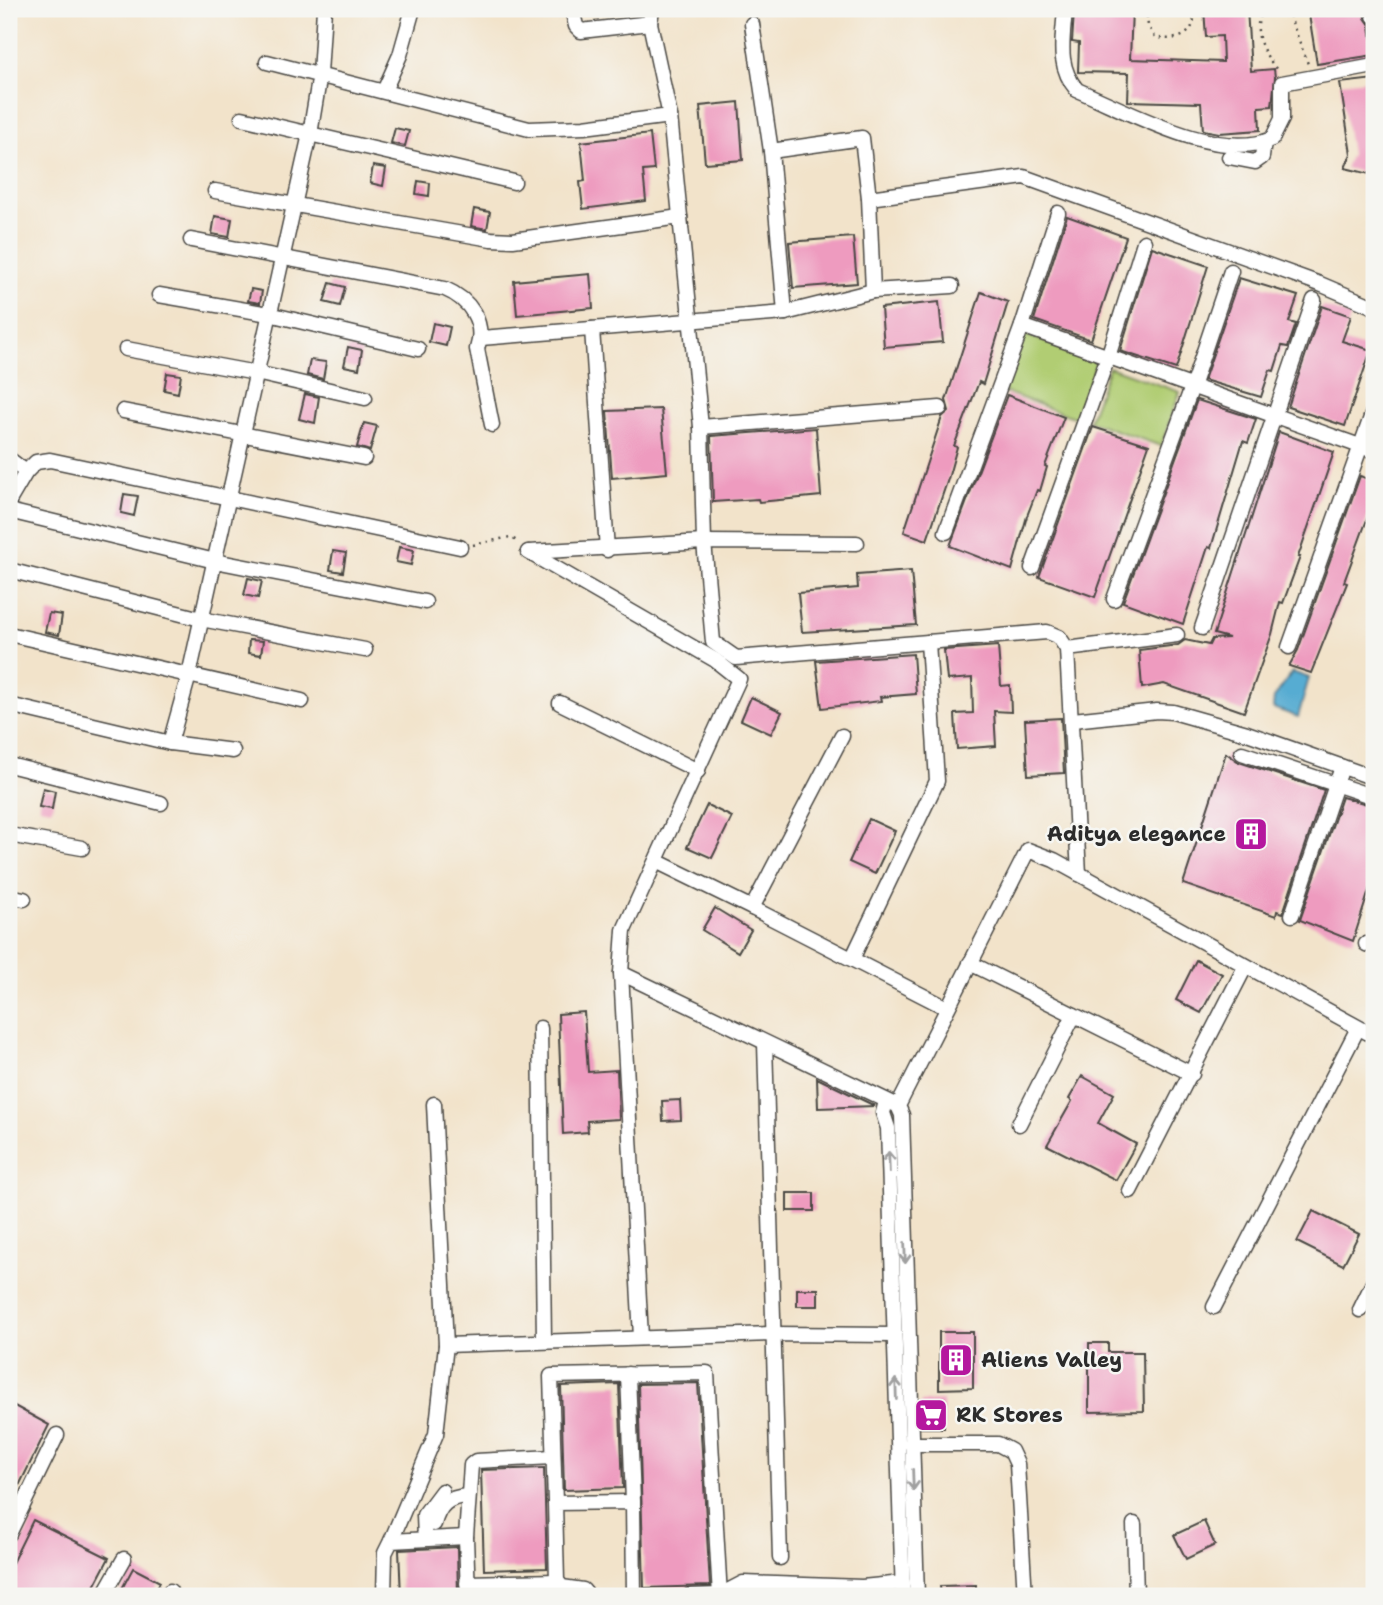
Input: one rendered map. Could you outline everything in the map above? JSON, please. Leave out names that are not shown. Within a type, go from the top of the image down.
[{"type":"street","points":[[170,743],[189,675],[310,134],[320,74],[324,9]]},
{"type":"street","points":[[384,91],[400,55],[413,9]]},
{"type":"street","points":[[572,9],[576,26],[581,31],[651,16],[670,116],[691,321],[701,427],[704,542],[713,642],[736,658],[1047,632],[1059,637],[1067,649],[1073,720],[1079,874]]},
{"type":"street","points":[[1066,9],[1061,59],[1066,77],[1077,90],[1208,143],[1250,146],[1264,142],[1278,132],[1282,119],[1282,83],[1374,66]]},
{"type":"street","points":[[1373,9],[1374,16]]},
{"type":"street","points":[[752,24],[771,151],[785,313]]},
{"type":"street","points":[[267,62],[529,129],[584,127],[670,116]]},
{"type":"street","points":[[242,118],[514,182]]},
{"type":"street","points":[[771,151],[862,138],[869,198],[873,291]]},
{"type":"street","points":[[1228,157],[1255,162],[1262,157],[1264,142]]},
{"type":"street","points":[[869,198],[1024,177],[1320,284],[1374,307]]},
{"type":"street","points":[[215,191],[380,222],[513,240],[680,217]]},
{"type":"street","points":[[946,532],[1022,326],[1058,214]]},
{"type":"street","points":[[191,240],[454,292],[463,296],[474,312],[481,338],[477,348],[492,425]]},
{"type":"street","points":[[1032,568],[1108,357],[1144,242]]},
{"type":"street","points":[[1114,598],[1192,387],[1231,271]]},
{"type":"street","points":[[481,338],[785,313],[873,291],[952,286]]},
{"type":"street","points":[[159,295],[269,314],[418,349]]},
{"type":"street","points":[[1202,628],[1277,417],[1314,300]]},
{"type":"street","points":[[1022,326],[1367,448]]},
{"type":"street","points":[[592,329],[607,550]]},
{"type":"street","points":[[126,349],[256,373],[365,398]]},
{"type":"street","points":[[701,427],[940,408]]},
{"type":"street","points":[[1289,647],[1367,448],[1374,409]]},
{"type":"street","points":[[123,411],[365,458]]},
{"type":"street","points":[[9,458],[26,472]]},
{"type":"street","points":[[9,501],[26,472],[36,463],[50,460],[460,547]]},
{"type":"street","points":[[9,511],[215,561],[425,601]]},
{"type":"street","points":[[528,552],[607,550],[704,542],[857,543]]},
{"type":"street","points":[[528,552],[715,660],[739,679],[624,930],[621,973],[641,1337]]},
{"type":"street","points":[[9,570],[201,620],[365,650]]},
{"type":"street","points":[[9,634],[302,701]]},
{"type":"street","points":[[1067,649],[1177,635]]},
{"type":"street","points":[[853,957],[937,780],[928,642]]},
{"type":"street","points":[[560,704],[698,771]]},
{"type":"street","points":[[9,705],[170,743],[233,751]]},
{"type":"street","points":[[1073,720],[1157,711],[1173,712],[1247,733],[1374,778]]},
{"type":"street","points":[[752,908],[842,736]]},
{"type":"street","points":[[1242,753],[1374,797]]},
{"type":"street","points":[[9,765],[162,803]]},
{"type":"street","points":[[1292,915],[1338,765]]},
{"type":"street","points":[[9,835],[82,848]]},
{"type":"street","points":[[892,1103],[947,1008],[1028,850],[1079,874],[1374,1037]]},
{"type":"street","points":[[656,861],[853,957],[947,1008]]},
{"type":"street","points":[[9,896],[24,899]]},
{"type":"street","points":[[971,963],[1192,1074]]},
{"type":"street","points":[[1129,1191],[1192,1074],[1245,967]]},
{"type":"street","points":[[621,973],[892,1103],[902,1115],[894,1127],[894,1335],[903,1590],[743,1583],[720,1596],[689,1596]]},
{"type":"street","points":[[1019,1124],[1074,1015]]},
{"type":"street","points":[[540,1028],[544,1340]]},
{"type":"street","points":[[1214,1307],[1358,1028]]},
{"type":"street","points":[[765,1043],[780,1558]]},
{"type":"street","points":[[384,1596],[385,1553],[436,1434],[446,1345],[433,1104]]},
{"type":"street","points":[[894,1127],[917,1596]]},
{"type":"street","points":[[1360,1310],[1374,1282]]},
{"type":"street","points":[[446,1345],[772,1334],[894,1335]]},
{"type":"street","points":[[588,1596],[583,1590],[562,1587],[557,1581],[551,1377],[701,1372],[709,1376],[720,1596]]},
{"type":"street","points":[[628,1374],[634,1596]]},
{"type":"street","points":[[9,1534],[57,1435]]},
{"type":"street","points":[[911,1444],[998,1444],[1011,1451],[1017,1464],[1025,1596]]},
{"type":"street","points":[[553,1457],[476,1461],[468,1472],[467,1589],[557,1581]]},
{"type":"street","points":[[425,1539],[424,1515],[442,1491]]},
{"type":"street","points":[[434,1524],[444,1503],[452,1497],[467,1496]]},
{"type":"street","points":[[555,1503],[633,1502]]},
{"type":"street","points":[[1133,1524],[1136,1596]]},
{"type":"street","points":[[391,1541],[466,1537]]},
{"type":"street","points":[[103,1596],[124,1559]]},
{"type":"path","points":[[1146,9],[1148,26],[1155,37],[1169,41],[1181,38],[1192,29],[1195,18],[1193,9]]},
{"type":"path","points":[[1263,9],[1258,23],[1259,41],[1269,62],[1278,71],[1282,83]]},
{"type":"path","points":[[1287,9],[1314,76]]},
{"type":"path","points":[[460,547],[510,537],[528,552]]},
{"type":"green space","points":[[1023,334],[1097,360],[1076,418],[1002,391]]},
{"type":"green space","points":[[1109,367],[1180,392],[1161,446],[1089,421]]},
{"type":"water","points":[[1292,672],[1309,678],[1298,717],[1273,708],[1274,698]]},
{"type":"building","points":[[1081,9],[1132,9],[1130,59],[1223,62],[1222,36],[1206,37],[1204,9],[1247,9],[1251,71],[1274,69],[1275,77],[1272,106],[1259,107],[1260,130],[1219,133],[1203,130],[1201,103],[1128,101],[1129,73],[1078,72],[1079,43],[1072,42],[1074,12],[1080,12]]},
{"type":"building","points":[[1308,9],[1364,9],[1365,18],[1370,25],[1374,55],[1317,64]]},
{"type":"building","points":[[1374,79],[1374,175],[1345,168],[1351,154],[1340,83]]},
{"type":"building","points":[[739,102],[743,160],[705,163],[700,106]]},
{"type":"building","points":[[395,128],[409,131],[405,146],[391,143]]},
{"type":"building","points":[[650,134],[654,170],[643,171],[646,201],[583,209],[580,182],[585,181],[581,142]]},
{"type":"building","points":[[373,166],[386,168],[383,186],[370,183]]},
{"type":"building","points":[[418,181],[430,183],[429,196],[416,194]]},
{"type":"building","points":[[474,209],[490,212],[487,229],[471,226]]},
{"type":"building","points":[[215,216],[232,219],[229,237],[212,234]]},
{"type":"building","points":[[1067,216],[1126,237],[1091,340],[1034,320]]},
{"type":"building","points":[[853,237],[857,283],[793,288],[789,242]]},
{"type":"building","points":[[1152,247],[1208,266],[1176,369],[1120,351]]},
{"type":"building","points":[[590,274],[593,308],[517,315],[514,281]]},
{"type":"building","points":[[1239,278],[1298,296],[1289,322],[1296,324],[1288,347],[1282,346],[1274,371],[1270,370],[1261,397],[1204,380]]},
{"type":"building","points":[[330,283],[345,287],[340,306],[324,302]]},
{"type":"building","points":[[251,289],[262,291],[260,303],[248,301]]},
{"type":"building","points":[[981,292],[1008,302],[983,384],[979,382],[954,446],[957,447],[948,479],[927,540],[904,532],[942,417],[949,411],[946,400]]},
{"type":"building","points":[[939,302],[943,342],[884,347],[881,308]]},
{"type":"building","points":[[1322,306],[1351,316],[1342,341],[1371,350],[1345,426],[1288,407]]},
{"type":"building","points":[[433,323],[450,327],[446,346],[429,342]]},
{"type":"building","points":[[348,347],[362,350],[359,369],[344,366]]},
{"type":"building","points":[[310,360],[326,362],[323,379],[307,375]]},
{"type":"building","points":[[167,373],[181,375],[178,393],[164,390]]},
{"type":"building","points":[[305,394],[319,397],[315,423],[299,419]]},
{"type":"building","points":[[1007,395],[1064,417],[1045,466],[1047,467],[1040,491],[1037,490],[1027,516],[1012,570],[950,546]]},
{"type":"building","points":[[1197,400],[1256,419],[1248,443],[1243,441],[1211,548],[1208,547],[1183,624],[1123,602]]},
{"type":"building","points":[[661,409],[667,473],[612,478],[607,411]]},
{"type":"building","points":[[364,423],[377,426],[370,451],[357,447]]},
{"type":"building","points":[[1093,427],[1149,445],[1095,597],[1039,577]]},
{"type":"building","points":[[816,428],[821,496],[759,502],[758,499],[713,502],[711,436]]},
{"type":"building","points":[[1279,432],[1334,452],[1300,557],[1283,603],[1280,602],[1272,634],[1244,712],[1164,684],[1142,688],[1139,650],[1178,645],[1185,640],[1209,645],[1212,639],[1229,638],[1214,634]]},
{"type":"building","points":[[1360,476],[1374,481],[1374,516],[1369,514],[1344,582],[1347,583],[1311,673],[1289,666],[1298,650]]},
{"type":"building","points":[[124,494],[138,496],[134,516],[121,513]]},
{"type":"building","points":[[399,547],[414,550],[411,565],[396,562]]},
{"type":"building","points":[[333,551],[346,553],[343,572],[330,570]]},
{"type":"building","points":[[911,571],[916,625],[802,632],[798,593],[858,588],[857,575]]},
{"type":"building","points":[[248,578],[262,581],[258,598],[244,595]]},
{"type":"building","points":[[49,613],[62,615],[59,635],[45,632]]},
{"type":"building","points":[[249,640],[263,641],[261,655],[248,653]]},
{"type":"building","points":[[998,646],[1001,686],[1010,685],[1011,712],[994,711],[996,746],[957,749],[955,714],[973,713],[972,678],[947,680],[944,650]]},
{"type":"building","points":[[913,654],[916,694],[880,697],[881,701],[822,708],[816,661]]},
{"type":"building","points":[[751,697],[782,712],[771,734],[741,720]]},
{"type":"building","points":[[1061,718],[1064,773],[1028,775],[1025,720]]},
{"type":"building","name":"Aditya elegance","points":[[1226,753],[1239,762],[1324,790],[1283,913],[1277,911],[1276,916],[1183,884]]},
{"type":"building","points":[[43,788],[55,791],[52,809],[39,807]]},
{"type":"building","points":[[1342,797],[1374,806],[1374,875],[1353,941],[1300,920]]},
{"type":"building","points":[[707,805],[732,817],[712,858],[687,847]]},
{"type":"building","points":[[869,819],[895,831],[875,874],[849,862]]},
{"type":"building","points":[[715,908],[751,930],[738,952],[702,930]]},
{"type":"building","points":[[1196,960],[1222,974],[1201,1013],[1176,1000]]},
{"type":"building","points":[[584,1012],[588,1072],[617,1070],[619,1119],[587,1121],[588,1132],[563,1134],[558,1014]]},
{"type":"building","points":[[1082,1076],[1114,1094],[1098,1123],[1136,1144],[1116,1180],[1047,1145],[1072,1101],[1069,1099]]},
{"type":"building","points":[[817,1078],[875,1106],[818,1108]]},
{"type":"building","points":[[680,1100],[681,1120],[663,1121],[662,1101]]},
{"type":"building","points":[[787,1193],[814,1193],[814,1211],[787,1211]]},
{"type":"building","points":[[1313,1211],[1359,1234],[1343,1265],[1297,1242]]},
{"type":"building","points":[[797,1289],[818,1289],[818,1306],[797,1306]]},
{"type":"building","name":"Aliens Valley","points":[[939,1332],[973,1332],[973,1388],[939,1389]]},
{"type":"building","points":[[1089,1343],[1108,1343],[1108,1352],[1143,1352],[1144,1411],[1089,1412]]},
{"type":"building","points":[[698,1383],[710,1586],[644,1588],[638,1384]]},
{"type":"building","points":[[619,1384],[623,1488],[564,1490],[561,1386]]},
{"type":"building","name":"RK Stores","points":[[943,1401],[944,1428],[921,1428],[921,1402]]},
{"type":"building","points":[[9,1403],[49,1425],[9,1506]]},
{"type":"building","points":[[544,1468],[547,1568],[484,1570],[481,1470]]},
{"type":"building","points":[[33,1520],[109,1558],[89,1596],[9,1596],[9,1569]]},
{"type":"building","points":[[1204,1521],[1215,1545],[1186,1559],[1174,1535]]},
{"type":"building","points":[[457,1547],[458,1596],[401,1596],[399,1550]]},
{"type":"building","points":[[133,1568],[160,1582],[153,1596],[118,1596]]},
{"type":"building","points":[[976,1585],[976,1596],[941,1596],[940,1586]]},
{"type":"place","name":"Aditya elegance","points":[[1251,834]]},
{"type":"place","name":"Aliens Valley","points":[[956,1360]]},
{"type":"place","name":"RK Stores","points":[[931,1415]]}]
